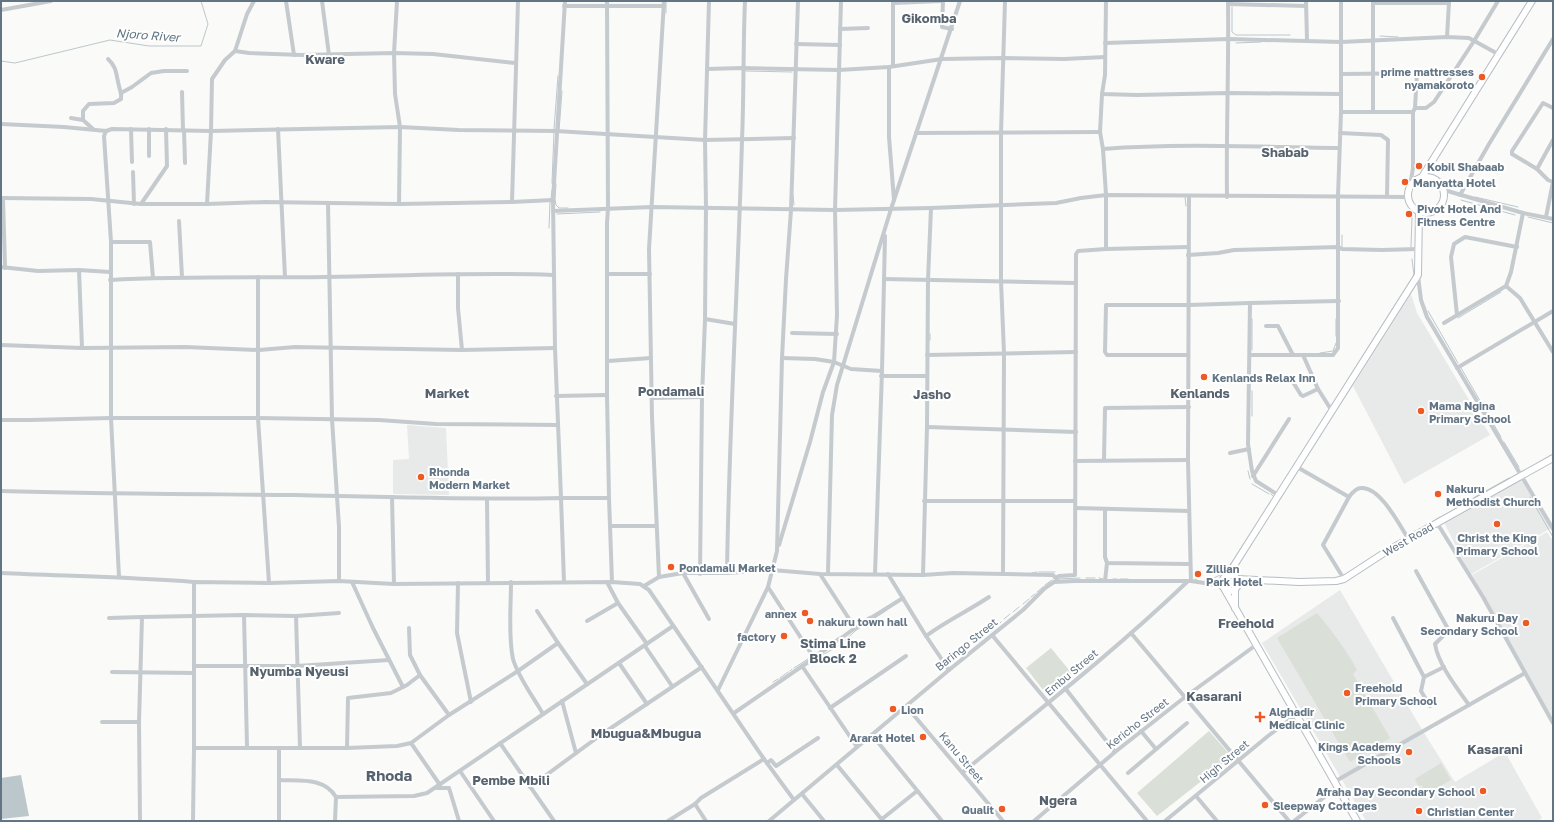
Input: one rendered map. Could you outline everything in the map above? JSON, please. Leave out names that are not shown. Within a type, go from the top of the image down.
[{"type":"street","points":[[1,10],[51,1]]},
{"type":"street","points":[[206,204],[211,131],[212,79],[225,60],[235,51],[247,14],[254,1]]},
{"type":"street","points":[[286,1],[294,55]]},
{"type":"street","points":[[322,1],[329,55]]},
{"type":"street","points":[[397,1],[394,53],[395,94],[400,127],[399,204]]},
{"type":"street","points":[[512,202],[518,1]]},
{"type":"street","points":[[659,577],[652,398],[649,249],[664,1]]},
{"type":"street","points":[[700,574],[702,397],[705,319],[705,140],[709,1]]},
{"type":"street","points":[[727,573],[728,478],[740,208],[742,68],[745,1]]},
{"type":"street","points":[[777,551],[782,358],[791,210],[798,1]]},
{"type":"street","points":[[718,690],[768,587],[823,392],[834,362],[836,334],[835,210],[840,1]]},
{"type":"street","points":[[894,202],[889,137],[893,2],[942,1],[942,27],[952,29]]},
{"type":"street","points":[[828,573],[832,415],[835,393],[891,209],[952,29],[960,1]]},
{"type":"street","points":[[1002,574],[1004,354],[1001,281],[1001,133],[1005,1]]},
{"type":"street","points":[[1106,1],[1105,57],[1100,132],[1103,149],[1106,195],[1106,249]]},
{"type":"street","points":[[1306,1],[1306,40]]},
{"type":"street","points":[[1250,355],[1333,355],[1337,351],[1339,342],[1338,196],[1341,112],[1341,1]]},
{"type":"street","points":[[1341,112],[1414,110],[1430,107],[1474,41],[1498,1]]},
{"type":"street","points":[[1422,177],[1532,1]]},
{"type":"street","points":[[1373,112],[1373,2],[1449,2],[1447,38]]},
{"type":"street","points":[[564,582],[556,396],[553,200],[564,3],[607,3],[664,6]]},
{"type":"street","points":[[607,3],[607,395],[612,582]]},
{"type":"street","points":[[1227,197],[1226,147],[1229,39],[1228,3],[1264,3],[1306,6]]},
{"type":"street","points":[[840,29],[868,28]]},
{"type":"street","points":[[1105,43],[1229,39],[1341,42],[1469,38],[1498,54]]},
{"type":"street","points":[[1460,194],[1553,39]]},
{"type":"street","points":[[796,44],[840,45]]},
{"type":"street","points":[[235,51],[294,55],[394,53],[432,54],[515,63]]},
{"type":"street","points":[[707,69],[742,68],[839,70],[891,66],[942,59],[1064,59],[1105,57]]},
{"type":"street","points":[[83,120],[83,111],[87,105],[91,103],[114,103],[121,99],[121,93],[114,67],[108,59]]},
{"type":"street","points":[[121,93],[151,73],[164,71],[187,72]]},
{"type":"street","points":[[1341,74],[1417,73],[1445,74],[1450,76]]},
{"type":"street","points":[[1417,73],[1414,110],[1413,168],[1408,197],[1410,203],[1419,211],[1429,212],[1439,207],[1442,203],[1444,190]]},
{"type":"street","points":[[182,92],[185,163]]},
{"type":"street","points":[[1102,94],[1341,94]]},
{"type":"street","points":[[1546,217],[1553,182],[1548,180],[1537,169],[1512,153],[1543,103],[1553,108]]},
{"type":"street","points":[[71,118],[83,120],[94,129]]},
{"type":"street","points":[[1,124],[106,130],[166,129],[211,131],[400,127],[656,136],[705,140],[794,138]]},
{"type":"street","points":[[131,129],[132,162]]},
{"type":"street","points":[[149,156],[150,129]]},
{"type":"street","points":[[141,204],[166,166],[166,129]]},
{"type":"street","points":[[278,129],[285,277]]},
{"type":"street","points":[[106,130],[104,136],[111,242],[111,418],[119,577]]},
{"type":"street","points":[[916,133],[1100,132]]},
{"type":"street","points":[[1340,133],[1381,135],[1388,140],[1387,196]]},
{"type":"street","points":[[1537,169],[1553,140]]},
{"type":"street","points":[[1103,149],[1138,147],[1339,148]]},
{"type":"street","points":[[133,172],[134,204]]},
{"type":"street","points":[[1410,186],[1417,179],[1422,177],[1434,179],[1444,190],[1523,213],[1553,219]]},
{"type":"street","points":[[553,211],[652,207],[835,210],[1002,206],[1056,203],[1106,195],[1408,197]]},
{"type":"street","points":[[1189,196],[1189,582]]},
{"type":"street","points":[[110,272],[79,270],[38,271],[3,268],[2,198],[91,199],[134,204],[281,202],[399,204],[553,200]]},
{"type":"street","points":[[328,203],[332,419],[339,527],[339,581]]},
{"type":"street","points":[[923,575],[927,426],[926,376],[928,280],[931,208]]},
{"type":"street","points":[[1419,211],[1418,275],[1423,306],[1435,332],[1553,530]]},
{"type":"street","points":[[1444,323],[1506,286],[1517,247],[1523,213]]},
{"type":"street","points":[[179,221],[182,277]]},
{"type":"street","points":[[875,574],[882,374],[885,229]]},
{"type":"street","points":[[1457,315],[1451,257],[1454,244],[1465,237],[1517,247]]},
{"type":"street","points":[[111,242],[150,242],[153,278]]},
{"type":"street","points":[[1057,579],[1059,576],[1075,576],[1076,251],[1188,247]]},
{"type":"street","points":[[1188,255],[1218,253],[1229,250],[1338,247],[1342,249],[1418,249]]},
{"type":"street","points":[[79,270],[82,348]]},
{"type":"street","points":[[110,280],[182,277],[329,277],[458,274],[553,275]]},
{"type":"street","points":[[458,274],[458,308],[462,350]]},
{"type":"street","points":[[608,274],[650,274]]},
{"type":"street","points":[[1235,609],[1236,588],[1233,577],[1235,564],[1418,275]]},
{"type":"street","points":[[258,277],[258,418],[269,583]]},
{"type":"street","points":[[884,279],[1076,283]]},
{"type":"street","points":[[1506,286],[1520,298],[1553,352]]},
{"type":"street","points":[[1188,355],[1107,355],[1104,352],[1105,306],[1107,304],[1189,305],[1339,301]]},
{"type":"street","points":[[1250,303],[1249,449],[1253,476],[1260,484],[1278,495]]},
{"type":"street","points":[[1457,368],[1553,311]]},
{"type":"street","points":[[705,319],[735,324]]},
{"type":"street","points":[[1266,326],[1278,326],[1293,355]]},
{"type":"street","points":[[792,333],[836,334]]},
{"type":"street","points":[[1,345],[82,348],[185,347],[259,350],[295,347],[462,350],[555,348]]},
{"type":"street","points":[[927,355],[1076,352]]},
{"type":"street","points":[[1302,355],[1318,389],[1332,411]]},
{"type":"street","points":[[608,360],[651,358]]},
{"type":"street","points":[[782,358],[815,359],[834,362],[842,366],[882,374],[926,376]]},
{"type":"street","points":[[1291,379],[1303,396],[1318,389]]},
{"type":"street","points":[[556,396],[607,395]]},
{"type":"street","points":[[652,398],[702,397]]},
{"type":"street","points":[[1104,460],[1105,408],[1189,408]]},
{"type":"street","points":[[1,420],[258,418],[379,420],[436,424],[557,425]]},
{"type":"street","points":[[1253,476],[1288,419]]},
{"type":"street","points":[[927,426],[1076,432]]},
{"type":"street","points":[[1230,453],[1249,449]]},
{"type":"street","name":"West Road","points":[[1233,577],[1254,581],[1299,582],[1336,581],[1344,579],[1387,551],[1553,458]]},
{"type":"street","points":[[1075,461],[1188,460]]},
{"type":"street","points":[[1297,467],[1349,497]]},
{"type":"street","points":[[1344,579],[1323,545],[1349,497],[1358,489],[1362,488],[1377,494],[1391,512],[1409,540]]},
{"type":"street","points":[[1,491],[115,494],[392,496],[487,500],[609,498]]},
{"type":"street","points":[[392,496],[394,584]]},
{"type":"street","points":[[487,500],[488,582]]},
{"type":"street","points":[[924,501],[1075,501]]},
{"type":"street","points":[[1076,508],[1105,510],[1190,511]]},
{"type":"street","points":[[1105,510],[1105,557],[1107,562],[1106,581]]},
{"type":"street","points":[[1437,523],[1483,596],[1553,723]]},
{"type":"street","points":[[610,526],[656,526]]},
{"type":"street","points":[[1107,562],[1190,564]]},
{"type":"street","points":[[644,586],[659,577],[682,573],[700,574],[772,570],[820,574],[923,575],[953,573],[1053,575],[1057,579],[1189,582],[1223,586]]},
{"type":"street","points":[[1416,571],[1447,627],[1443,636],[1435,644],[1444,667],[1469,704]]},
{"type":"street","points":[[1,573],[119,577],[194,582],[269,583],[339,581],[394,584],[612,582],[640,584],[649,590],[794,800]]},
{"type":"street","points":[[682,573],[709,619]]},
{"type":"street","points":[[820,574],[856,628]]},
{"type":"street","points":[[888,574],[949,670]]},
{"type":"street","points":[[1223,586],[1233,577]]},
{"type":"street","name":"Baringo Street","points":[[769,821],[1023,610],[1045,588],[1057,579]]},
{"type":"street","name":"West Road","points":[[1223,586],[1230,592],[1254,581]]},
{"type":"street","points":[[193,821],[194,582]]},
{"type":"street","points":[[352,582],[402,687]]},
{"type":"street","points":[[511,582],[511,639],[513,658],[518,671],[543,714]]},
{"type":"street","points":[[607,582],[618,603],[672,686]]},
{"type":"street","name":"Embu Street","points":[[963,772],[1048,703],[1189,582]]},
{"type":"street","points":[[458,583],[457,633],[471,702]]},
{"type":"street","points":[[1223,586],[1357,821]]},
{"type":"street","points":[[768,587],[778,605],[814,658]]},
{"type":"street","points":[[926,636],[946,622],[970,610],[989,597]]},
{"type":"street","points":[[734,713],[856,628],[903,598]]},
{"type":"street","points":[[587,621],[618,603]]},
{"type":"street","points":[[537,611],[587,684]]},
{"type":"street","points":[[109,618],[244,615],[296,616],[338,613]]},
{"type":"street","points":[[244,615],[247,747]]},
{"type":"street","points":[[296,616],[300,748]]},
{"type":"street","points":[[140,821],[139,722],[142,617]]},
{"type":"street","points":[[1393,618],[1424,677],[1421,692],[1430,706]]},
{"type":"street","points":[[336,797],[414,796],[426,793],[673,626]]},
{"type":"street","points":[[409,628],[410,655],[420,675],[449,715]]},
{"type":"street","points":[[1130,633],[1289,821]]},
{"type":"street","points":[[992,635],[1147,821]]},
{"type":"street","points":[[194,748],[347,748],[397,746],[411,743],[449,715],[518,671],[558,643]]},
{"type":"street","name":"Kericho Street","points":[[1034,821],[1141,731],[1256,645]]},
{"type":"street","points":[[830,708],[906,656]]},
{"type":"street","points":[[194,666],[297,666],[389,660]]},
{"type":"street","points":[[619,663],[647,704]]},
{"type":"street","points":[[802,666],[858,747]]},
{"type":"street","points":[[530,787],[672,686],[702,667]]},
{"type":"street","points":[[1424,677],[1444,667]]},
{"type":"street","points":[[112,672],[194,673]]},
{"type":"street","points":[[1294,821],[1336,784],[1525,672]]},
{"type":"street","points":[[347,748],[348,698],[391,693],[420,675]]},
{"type":"street","points":[[1065,688],[1115,752]]},
{"type":"street","points":[[562,701],[576,753]]},
{"type":"street","name":"Kanu Street","points":[[906,706],[1003,821]]},
{"type":"street","name":"High Street","points":[[1165,821],[1296,715]]},
{"type":"street","points":[[102,722],[139,722]]},
{"type":"street","points":[[1128,773],[1187,723]]},
{"type":"street","points":[[1141,731],[1156,749]]},
{"type":"street","points":[[872,735],[942,821]]},
{"type":"street","points":[[668,821],[695,804],[701,798],[766,761],[772,760],[776,766],[818,738]]},
{"type":"street","points":[[411,743],[440,784]]},
{"type":"street","points":[[500,743],[554,821]]},
{"type":"street","points":[[279,748],[279,821]]},
{"type":"street","points":[[837,765],[882,820],[917,791]]},
{"type":"street","points":[[460,771],[494,821]]},
{"type":"street","points":[[279,780],[318,782],[330,789],[336,797],[335,821]]},
{"type":"street","points":[[435,788],[449,788],[459,821]]},
{"type":"street","points":[[802,794],[824,821]]},
{"type":"street","points":[[1196,796],[1217,821]]},
{"type":"street","points":[[695,804],[706,821]]},
{"type":"shaded area","name":"Mama Ngina Primary School","points":[[1411,294],[1417,313],[1490,435],[1404,484],[1353,386]]},
{"type":"shaded area","name":"Rhonda Modern Market","points":[[407,425],[446,428],[449,495],[393,494],[393,460],[409,459]]},
{"type":"shaded area","name":"Christ the King Primary School","points":[[1521,479],[1551,528],[1470,575],[1443,520]]},
{"type":"shaded area","name":"Nakuru Day Secondary School","points":[[1547,532],[1553,541],[1553,722],[1472,575]]},
{"type":"shaded area","points":[[1340,590],[1421,728],[1455,782],[1505,752],[1542,818],[1537,821],[1366,821],[1262,643]]},
{"type":"shaded area","points":[[1317,613],[1353,662],[1357,670],[1353,674],[1390,738],[1350,762],[1277,638]]},
{"type":"shaded area","points":[[1051,648],[1073,675],[1047,695],[1026,668]]},
{"type":"shaded area","points":[[1209,731],[1232,757],[1157,816],[1137,793]]},
{"type":"shaded area","points":[[1441,763],[1451,780],[1426,794],[1422,786],[1418,785],[1415,779]]},
{"type":"shaded area","points":[[21,775],[29,816],[1,819],[1,778]]},
{"type":"waterway","name":"Njoro River","points":[[1,61],[15,63],[110,40],[149,46],[201,46],[208,24],[201,1]]},
{"type":"waterway","points":[[666,2],[666,13]]},
{"type":"waterway","points":[[1232,7],[1232,32],[1236,35],[1290,35]]},
{"type":"waterway","points":[[1380,36],[1398,37]]},
{"type":"waterway","points":[[1236,43],[1261,42]]},
{"type":"waterway","points":[[746,71],[792,72]]},
{"type":"waterway","points":[[554,129],[558,76]]},
{"type":"waterway","points":[[559,131],[562,91]]},
{"type":"waterway","points":[[552,183],[554,132]]},
{"type":"waterway","points":[[556,184],[556,205],[559,208],[568,208]]},
{"type":"waterway","points":[[551,199],[552,190]]},
{"type":"waterway","points":[[793,195],[794,205]]},
{"type":"waterway","points":[[1185,197],[1186,206]]},
{"type":"waterway","points":[[1475,197],[1518,207]]},
{"type":"waterway","points":[[1461,200],[1515,215]]},
{"type":"waterway","points":[[549,228],[550,202]]},
{"type":"waterway","points":[[557,214],[600,212]]},
{"type":"waterway","points":[[1528,217],[1553,223]]},
{"type":"waterway","points":[[1411,247],[1412,218]]},
{"type":"waterway","points":[[1342,235],[1342,247]]},
{"type":"waterway","points":[[1412,259],[1414,275]]},
{"type":"waterway","points":[[1458,318],[1501,292]]},
{"type":"waterway","points":[[1428,311],[1458,363]]},
{"type":"waterway","points":[[1252,319],[1252,350]]},
{"type":"waterway","points":[[1336,319],[1336,336]]},
{"type":"waterway","points":[[930,334],[930,340]]},
{"type":"waterway","points":[[1320,353],[1333,351],[1336,343]]},
{"type":"waterway","points":[[1461,368],[1501,437]]},
{"type":"waterway","points":[[1252,391],[1252,416]]},
{"type":"waterway","points":[[1504,442],[1519,467]]},
{"type":"waterway","points":[[1248,471],[1250,479]]},
{"type":"waterway","points":[[1484,492],[1509,478]]},
{"type":"waterway","points":[[1252,484],[1269,494]]},
{"type":"waterway","points":[[1499,492],[1513,484]]},
{"type":"waterway","points":[[1271,494],[1274,497]]},
{"type":"waterway","points":[[1445,515],[1480,494]]},
{"type":"waterway","points":[[1530,497],[1553,537]]},
{"type":"waterway","points":[[1440,525],[1470,508]]},
{"type":"waterway","points":[[1429,524],[1440,517]]},
{"type":"waterway","points":[[1380,559],[1394,550]]},
{"type":"waterway","points":[[1224,573],[1233,561]]},
{"type":"waterway","points":[[1032,573],[1037,572]]},
{"type":"waterway","points":[[1039,572],[1055,572]]},
{"type":"waterway","points":[[1205,580],[1210,580],[1220,575]]},
{"type":"waterway","points":[[1058,579],[1080,578]]},
{"type":"waterway","points":[[1086,578],[1095,578]]},
{"type":"waterway","points":[[1099,578],[1103,579]]},
{"type":"waterway","points":[[1120,579],[1128,579]]},
{"type":"waterway","points":[[1045,585],[1052,580]]},
{"type":"waterway","points":[[1037,592],[1043,587]]},
{"type":"waterway","points":[[1031,597],[1035,594]]},
{"type":"waterway","points":[[1023,604],[1029,599]]},
{"type":"waterway","points":[[1013,612],[1019,607]]},
{"type":"waterway","points":[[805,666],[841,644],[855,631],[887,610]]},
{"type":"waterway","points":[[1004,619],[1010,614]]},
{"type":"waterway","points":[[864,620],[870,616]]},
{"type":"waterway","points":[[994,628],[1001,622]]},
{"type":"waterway","points":[[986,634],[991,630]]},
{"type":"waterway","points":[[975,644],[984,636]]},
{"type":"waterway","points":[[817,653],[839,637]]},
{"type":"waterway","points":[[794,668],[811,657]]},
{"type":"waterway","points":[[780,678],[788,672]]},
{"type":"waterway","points":[[773,682],[778,679]]},
{"type":"waterway","points":[[851,735],[857,743]]},
{"type":"place","name":"prime mattresses nyamakoroto","points":[[1482,77]]},
{"type":"place","name":"Kobil Shabaab","points":[[1419,166]]},
{"type":"place","name":"Manyatta Hotel","points":[[1405,182]]},
{"type":"place","name":"Pivot Hotel And Fitness Centre","points":[[1409,214]]},
{"type":"place","name":"Kenlands Relax Inn","points":[[1204,377]]},
{"type":"place","name":"Mama Ngina Primary School","points":[[1421,411]]},
{"type":"place","name":"Rhonda Modern Market","points":[[421,477]]},
{"type":"place","name":"Nakuru Methodist Church","points":[[1438,494]]},
{"type":"place","name":"Christ the King Primary School","points":[[1497,524]]},
{"type":"place","name":"Pondamali Market","points":[[671,567]]},
{"type":"place","name":"Zillian Park Hotel","points":[[1198,574]]},
{"type":"place","name":"annex","points":[[805,613]]},
{"type":"place","name":"nakuru town hall","points":[[810,621]]},
{"type":"place","name":"Nakuru Day Secondary School","points":[[1526,623]]},
{"type":"place","name":"factory","points":[[784,636]]},
{"type":"place","name":"Freehold Primary School","points":[[1347,693]]},
{"type":"place","name":"Lion","points":[[893,709]]},
{"type":"place","name":"Alghadir Medical Clinic","points":[[1260,717]]},
{"type":"place","name":"Ararat Hotel","points":[[923,737]]},
{"type":"place","name":"Kings Academy Schools","points":[[1409,752]]},
{"type":"place","name":"Afraha Day Secondary School","points":[[1483,791]]},
{"type":"place","name":"Sleepway Cottages","points":[[1265,805]]},
{"type":"place","name":"Qualit","points":[[1002,809]]},
{"type":"place","name":"Christian Center","points":[[1419,811]]},
{"type":"district","name":"Gikomba","points":[[929,18]]},
{"type":"district","name":"Kware","points":[[325,59]]},
{"type":"district","name":"Shabab","points":[[1285,152]]},
{"type":"district","name":"Pondamali","points":[[671,391]]},
{"type":"district","name":"Market","points":[[447,393]]},
{"type":"district","name":"Kenlands","points":[[1200,393]]},
{"type":"district","name":"Jasho","points":[[932,394]]},
{"type":"district","name":"Freehold","points":[[1246,623]]},
{"type":"district","name":"Stima Line Block 2","points":[[833,650]]},
{"type":"district","name":"Nyumba Nyeusi","points":[[299,671]]},
{"type":"district","name":"Kasarani","points":[[1214,696]]},
{"type":"district","name":"Mbugua&Mbugua","points":[[646,733]]},
{"type":"district","name":"Kasarani","points":[[1495,749]]},
{"type":"district","name":"Rhoda","points":[[389,775]]},
{"type":"district","name":"Pembe Mbili","points":[[511,780]]},
{"type":"district","name":"Ngera","points":[[1058,800]]}]
